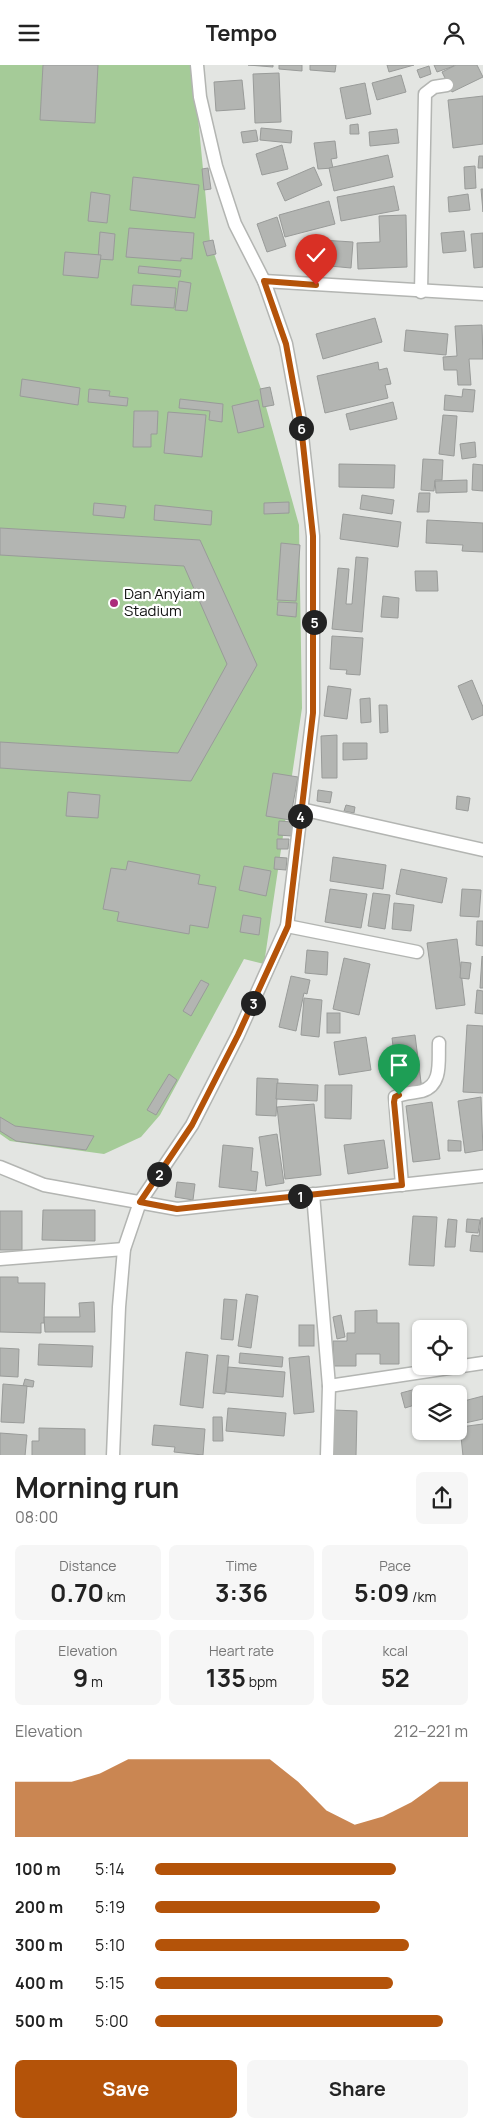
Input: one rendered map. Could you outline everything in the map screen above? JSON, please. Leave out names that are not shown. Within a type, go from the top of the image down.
[{"type":"street","points":[[113,1455],[119,1307],[124,1249],[140,1202],[192,1125],[238,1035],[288,926],[313,713],[313,536],[301,426],[286,344],[264,281],[235,225],[216,166],[200,97],[197,65]]},
{"type":"street","points":[[421,292],[425,95],[434,87],[447,85]]},
{"type":"street","points":[[264,281],[483,295]]},
{"type":"street","points":[[301,809],[483,850]]},
{"type":"street","points":[[288,926],[417,952]]},
{"type":"street","points":[[402,1185],[395,1097],[423,1091],[434,1084],[437,1077],[439,1043]]},
{"type":"street","points":[[0,1167],[44,1185],[177,1209],[483,1176]]},
{"type":"street","points":[[314,1194],[329,1386],[327,1455]]},
{"type":"street","points":[[0,1259],[124,1249]]},
{"type":"street","points":[[329,1386],[483,1363]]},
{"type":"green space","points":[[0,65],[193,65],[210,242],[261,389],[299,525],[302,708],[264,964],[244,959],[160,1115],[141,1137],[104,1154],[10,1141],[0,1134]]},
{"type":"building","points":[[43,65],[98,65],[95,123],[40,120]]},
{"type":"building","points":[[248,65],[273,65],[273,67]]},
{"type":"building","points":[[279,65],[302,65],[302,71],[279,69]]},
{"type":"building","points":[[310,65],[336,65],[335,72],[310,70]]},
{"type":"building","points":[[387,65],[414,65],[389,72]]},
{"type":"building","points":[[434,65],[454,65],[454,66],[437,72]]},
{"type":"building","points":[[456,65],[477,65],[483,77],[452,92],[442,72]]},
{"type":"building","points":[[429,66],[431,74],[420,78],[417,70]]},
{"type":"building","points":[[279,73],[281,122],[255,123],[253,74]]},
{"type":"building","points":[[401,75],[406,92],[377,100],[372,83]]},
{"type":"building","points":[[242,80],[245,109],[216,111],[214,82]]},
{"type":"building","points":[[365,83],[371,114],[346,119],[340,88]]},
{"type":"building","points":[[483,96],[483,144],[453,148],[448,100]]},
{"type":"building","points":[[358,124],[359,134],[350,134],[350,125]]},
{"type":"building","points":[[261,128],[292,131],[291,143],[260,140]]},
{"type":"building","points":[[397,129],[399,143],[370,146],[369,132]]},
{"type":"building","points":[[256,130],[258,141],[243,143],[241,132]]},
{"type":"building","points":[[335,141],[337,158],[331,159],[333,168],[318,169],[314,143]]},
{"type":"building","points":[[282,145],[288,169],[262,175],[256,154]]},
{"type":"building","points":[[388,155],[393,177],[334,191],[329,168]]},
{"type":"building","points":[[479,156],[483,156],[483,168],[478,168]]},
{"type":"building","points":[[475,166],[476,188],[465,189],[464,167]]},
{"type":"building","points":[[314,167],[322,185],[285,201],[277,183]]},
{"type":"building","points":[[208,168],[211,189],[204,190],[202,169]]},
{"type":"building","points":[[133,177],[199,185],[195,218],[130,210]]},
{"type":"building","points":[[394,186],[399,210],[341,221],[337,197]]},
{"type":"building","points":[[481,189],[483,189],[483,212]]},
{"type":"building","points":[[91,192],[110,195],[107,223],[88,221]]},
{"type":"building","points":[[468,194],[470,210],[449,212],[448,197]]},
{"type":"building","points":[[329,201],[335,224],[285,237],[279,215]]},
{"type":"building","points":[[406,215],[407,267],[358,269],[357,243],[380,242],[379,216]]},
{"type":"building","points":[[277,217],[286,246],[267,252],[257,224]]},
{"type":"building","points":[[129,228],[194,233],[192,259],[181,258],[181,261],[126,257]]},
{"type":"building","points":[[464,231],[466,251],[443,253],[441,233]]},
{"type":"building","points":[[100,232],[115,234],[113,260],[98,259]]},
{"type":"building","points":[[483,233],[483,267],[474,268],[471,234]]},
{"type":"building","points":[[213,240],[216,254],[207,256],[203,242]]},
{"type":"building","points":[[322,240],[353,242],[351,268],[319,265]]},
{"type":"building","points":[[65,252],[101,255],[98,278],[63,275]]},
{"type":"building","points":[[139,266],[181,270],[180,277],[138,273]]},
{"type":"building","points":[[179,281],[191,283],[187,311],[175,310]]},
{"type":"building","points":[[133,285],[176,288],[174,308],[131,305]]},
{"type":"building","points":[[375,318],[382,342],[323,359],[316,334]]},
{"type":"building","points":[[482,325],[483,359],[469,359],[471,385],[458,385],[457,370],[444,370],[443,357],[457,356],[455,326]]},
{"type":"building","points":[[406,330],[448,334],[446,355],[404,351]]},
{"type":"building","points":[[378,362],[379,370],[387,368],[391,384],[385,385],[388,398],[325,413],[317,376]]},
{"type":"building","points":[[22,379],[80,388],[78,405],[20,396]]},
{"type":"building","points":[[270,387],[274,405],[263,407],[260,389]]},
{"type":"building","points":[[89,389],[110,391],[109,396],[128,398],[127,406],[88,402]]},
{"type":"building","points":[[463,389],[475,390],[473,412],[444,410],[445,395],[462,397]]},
{"type":"building","points":[[180,399],[223,404],[222,422],[209,420],[210,411],[179,408]]},
{"type":"building","points":[[258,400],[264,427],[238,433],[232,406]]},
{"type":"building","points":[[393,402],[397,419],[350,430],[346,414]]},
{"type":"building","points":[[134,411],[158,411],[157,434],[151,434],[151,447],[133,447]]},
{"type":"building","points":[[168,412],[206,415],[202,457],[164,453]]},
{"type":"building","points":[[443,415],[457,416],[454,456],[439,454]]},
{"type":"building","points":[[475,442],[476,457],[462,459],[460,444]]},
{"type":"building","points":[[423,459],[443,460],[442,480],[435,480],[434,491],[421,490]]},
{"type":"building","points":[[339,464],[395,465],[394,488],[339,487]]},
{"type":"building","points":[[473,464],[483,465],[483,491],[472,490]]},
{"type":"building","points":[[467,480],[467,492],[436,493],[435,481]]},
{"type":"building","points":[[419,493],[430,493],[429,512],[417,512]]},
{"type":"building","points":[[362,495],[394,500],[392,514],[360,509]]},
{"type":"building","points":[[289,502],[289,513],[264,514],[264,503]]},
{"type":"building","points":[[94,503],[126,506],[124,518],[93,515]]},
{"type":"building","points":[[155,505],[212,511],[211,525],[154,520]]},
{"type":"building","points":[[343,514],[401,522],[398,547],[340,539]]},
{"type":"building","points":[[427,520],[483,523],[483,552],[462,551],[463,545],[426,543]]},
{"type":"building","points":[[0,528],[200,540],[257,665],[191,781],[0,768],[0,742],[178,753],[227,664],[184,566],[0,555]]},
{"type":"building","points":[[281,543],[300,545],[296,601],[277,600]]},
{"type":"building","points":[[356,557],[368,558],[362,632],[332,629],[338,568],[349,569],[346,604],[352,604]]},
{"type":"building","points":[[415,571],[437,571],[438,591],[416,591]]},
{"type":"building","points":[[383,596],[399,598],[398,618],[381,617]]},
{"type":"building","points":[[278,602],[297,603],[296,617],[277,615]]},
{"type":"building","points":[[332,636],[363,638],[360,675],[346,674],[347,670],[330,669]]},
{"type":"building","points":[[472,680],[483,707],[483,715],[472,720],[458,686]]},
{"type":"building","points":[[328,686],[351,689],[347,719],[324,716]]},
{"type":"building","points":[[370,698],[371,722],[361,723],[360,699]]},
{"type":"building","points":[[379,705],[387,705],[388,732],[380,733]]},
{"type":"building","points":[[337,735],[337,778],[322,778],[321,736]]},
{"type":"building","points":[[343,743],[367,743],[367,759],[343,760]]},
{"type":"building","points":[[273,773],[298,777],[290,820],[266,816]]},
{"type":"building","points":[[318,790],[332,792],[330,803],[317,801]]},
{"type":"building","points":[[68,792],[100,795],[98,818],[66,816]]},
{"type":"building","points":[[457,796],[470,798],[468,811],[456,809]]},
{"type":"building","points":[[346,805],[355,807],[354,813],[344,811]]},
{"type":"building","points":[[279,821],[293,822],[292,836],[278,835]]},
{"type":"building","points":[[277,839],[289,839],[288,849],[277,849]]},
{"type":"building","points":[[275,857],[287,858],[286,870],[274,869]]},
{"type":"building","points":[[333,857],[386,865],[383,889],[330,881]]},
{"type":"building","points":[[128,861],[200,875],[198,884],[216,887],[208,928],[190,925],[189,934],[117,921],[119,912],[103,909],[111,868],[126,870]]},
{"type":"building","points":[[244,866],[271,871],[266,896],[239,890]]},
{"type":"building","points":[[401,869],[447,878],[442,903],[396,894]]},
{"type":"building","points":[[330,889],[367,894],[361,928],[325,922]]},
{"type":"building","points":[[462,889],[481,890],[479,917],[460,916]]},
{"type":"building","points":[[373,893],[390,895],[385,929],[368,926]]},
{"type":"building","points":[[394,903],[414,905],[411,931],[392,929]]},
{"type":"building","points":[[243,915],[261,918],[259,935],[240,932]]},
{"type":"building","points":[[477,921],[483,921],[483,946],[476,945]]},
{"type":"building","points":[[457,939],[465,1005],[436,1009],[427,943]]},
{"type":"building","points":[[307,950],[328,952],[327,975],[305,973]]},
{"type":"building","points":[[482,956],[483,988],[480,988]]},
{"type":"building","points":[[344,958],[370,964],[359,1015],[333,1009]]},
{"type":"building","points":[[461,962],[471,963],[469,979],[460,978]]},
{"type":"building","points":[[291,976],[310,980],[307,994],[304,993],[296,1031],[279,1027]]},
{"type":"building","points":[[201,980],[209,984],[191,1016],[183,1011]]},
{"type":"building","points":[[477,990],[483,991],[483,1014],[475,1013]]},
{"type":"building","points":[[304,998],[322,1000],[319,1037],[301,1035]]},
{"type":"building","points":[[327,1013],[340,1013],[340,1033],[327,1033]]},
{"type":"building","points":[[467,1025],[483,1026],[483,1093],[463,1092]]},
{"type":"building","points":[[415,1035],[422,1090],[399,1094],[392,1038]]},
{"type":"building","points":[[366,1037],[371,1070],[339,1075],[334,1042]]},
{"type":"building","points":[[169,1074],[177,1080],[156,1115],[147,1110]]},
{"type":"building","points":[[257,1078],[278,1079],[276,1116],[256,1115]]},
{"type":"building","points":[[277,1083],[318,1085],[317,1101],[276,1099]]},
{"type":"building","points":[[325,1085],[352,1085],[351,1119],[325,1118]]},
{"type":"building","points":[[481,1097],[483,1150],[465,1153],[458,1101]]},
{"type":"building","points":[[432,1102],[440,1159],[413,1162],[406,1106]]},
{"type":"building","points":[[314,1104],[321,1175],[285,1179],[277,1107]]},
{"type":"building","points":[[0,1117],[15,1126],[94,1136],[86,1150],[16,1141],[0,1131]]},
{"type":"building","points":[[277,1134],[284,1183],[266,1186],[259,1137]]},
{"type":"building","points":[[384,1140],[388,1168],[348,1174],[344,1145]]},
{"type":"building","points":[[448,1140],[461,1141],[461,1151],[448,1151]]},
{"type":"building","points":[[223,1145],[253,1148],[251,1171],[258,1172],[256,1191],[219,1187]]},
{"type":"building","points":[[177,1182],[195,1184],[193,1200],[175,1197]]},
{"type":"building","points":[[43,1210],[95,1210],[95,1241],[42,1240]]},
{"type":"building","points":[[0,1211],[22,1211],[22,1250],[0,1250]]},
{"type":"building","points":[[413,1216],[437,1217],[434,1266],[409,1265]]},
{"type":"building","points":[[481,1218],[483,1218],[483,1252],[470,1251],[472,1235],[479,1236]]},
{"type":"building","points":[[448,1219],[457,1220],[455,1247],[445,1247]]},
{"type":"building","points":[[467,1219],[480,1220],[478,1233],[466,1232]]},
{"type":"building","points":[[0,1277],[18,1277],[18,1283],[45,1283],[44,1323],[41,1323],[41,1333],[0,1332]]},
{"type":"building","points":[[246,1294],[258,1296],[251,1348],[238,1346]]},
{"type":"building","points":[[224,1299],[237,1300],[233,1340],[221,1339]]},
{"type":"building","points":[[94,1302],[95,1332],[45,1332],[44,1317],[80,1317],[79,1303]]},
{"type":"building","points":[[377,1310],[377,1323],[399,1323],[399,1364],[380,1364],[380,1354],[356,1354],[356,1366],[334,1366],[333,1341],[347,1341],[347,1333],[355,1333],[355,1311]]},
{"type":"building","points":[[341,1315],[345,1337],[337,1339],[333,1317]]},
{"type":"building","points":[[299,1325],[314,1325],[314,1346],[299,1346]]},
{"type":"building","points":[[39,1344],[93,1346],[92,1367],[38,1365]]},
{"type":"building","points":[[0,1348],[19,1349],[18,1377],[0,1376]]},
{"type":"building","points":[[186,1352],[208,1355],[203,1408],[180,1405]]},
{"type":"building","points":[[240,1353],[283,1357],[282,1367],[239,1363]]},
{"type":"building","points":[[217,1355],[229,1356],[225,1394],[213,1393]]},
{"type":"building","points":[[309,1356],[314,1412],[294,1414],[289,1358]]},
{"type":"building","points":[[228,1367],[285,1372],[283,1397],[226,1392]]},
{"type":"building","points":[[25,1379],[34,1381],[33,1387],[23,1386]]},
{"type":"building","points":[[3,1384],[27,1386],[24,1423],[1,1422]]},
{"type":"building","points":[[412,1390],[412,1406],[405,1408],[401,1393]]},
{"type":"building","points":[[483,1396],[483,1419],[467,1423],[467,1400]]},
{"type":"building","points":[[228,1408],[286,1413],[284,1436],[226,1431]]},
{"type":"building","points":[[334,1410],[357,1411],[356,1455],[333,1455]]},
{"type":"building","points":[[213,1417],[222,1417],[223,1441],[213,1441]]},
{"type":"building","points":[[483,1424],[483,1455],[463,1455],[461,1440],[467,1440],[467,1426]]},
{"type":"building","points":[[154,1425],[205,1429],[203,1455],[174,1452],[175,1447],[152,1445]]},
{"type":"building","points":[[39,1428],[85,1429],[85,1455],[32,1455],[32,1441],[39,1441]]},
{"type":"building","points":[[0,1433],[27,1435],[25,1455],[0,1455]]},
{"type":"place","name":"Dan Anyiam Stadium","points":[[114,603]]},
{"type":"route","points":[[316,285],[264,281],[286,344],[301,426],[313,536],[313,713],[288,926],[238,1035],[192,1125],[140,1202],[177,1209],[402,1185],[394,1102],[395,1097],[399,1095]]}]
